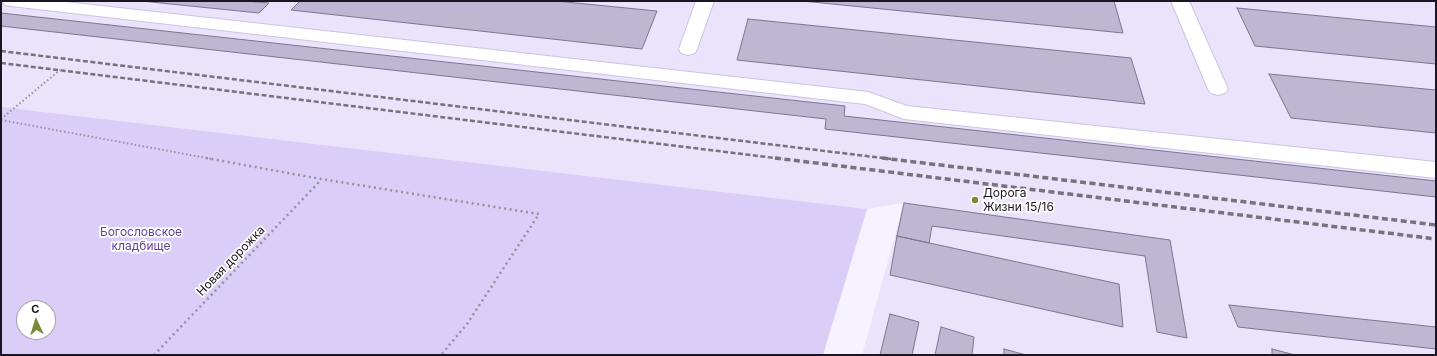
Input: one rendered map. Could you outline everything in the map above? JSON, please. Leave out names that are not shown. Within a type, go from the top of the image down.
[{"type":"lane","points":[[11,1],[868,98],[904,112],[1436,170]]},
{"type":"lane","points":[[688,49],[705,1]]},
{"type":"lane","points":[[1180,1],[1218,89]]},
{"type":"path","points":[[1,120],[60,70]]},
{"type":"path","points":[[1,120],[321,179],[539,214],[467,324],[441,355]]},
{"type":"path","name":"Новая дорожка","points":[[154,355],[321,179]]},
{"type":"shaded area","points":[[1,1],[1436,1],[1436,355],[862,355],[904,203],[867,209],[1,107]]},
{"type":"green space","name":"Богословское кладбище","points":[[1,107],[867,209],[823,355],[1,355]]},
{"type":"building","points":[[141,1],[246,1],[269,3],[259,13]]},
{"type":"building","points":[[300,1],[556,1],[657,11],[642,49],[291,10]]},
{"type":"building","points":[[802,1],[1114,1],[1123,33]]},
{"type":"building","points":[[1237,8],[1436,27],[1436,64],[1255,46]]},
{"type":"building","points":[[1,13],[845,106],[844,116],[1436,181],[1436,197],[825,129],[826,119],[1,26]]},
{"type":"building","points":[[748,19],[1131,58],[1145,104],[737,60]]},
{"type":"building","points":[[1269,74],[1436,90],[1436,133],[1291,118]]},
{"type":"building","points":[[904,203],[1170,240],[1187,338],[1157,332],[1145,256],[932,226],[929,243],[897,236]]},
{"type":"building","points":[[897,236],[1119,284],[1123,327],[890,275]]},
{"type":"building","points":[[1229,305],[1436,327],[1436,349],[1238,327]]},
{"type":"building","points":[[890,314],[919,322],[912,355],[880,355]]},
{"type":"building","points":[[941,327],[974,337],[972,355],[935,355]]},
{"type":"building","points":[[1004,349],[1026,355],[1004,355]]},
{"type":"building","points":[[1272,349],[1295,355],[1272,355]]},
{"type":"railway","points":[[1,51],[891,159]]},
{"type":"railway","points":[[1,63],[783,159]]},
{"type":"railway","points":[[775,158],[1436,239]]},
{"type":"railway","points":[[882,158],[1436,225]]},
{"type":"place","name":"Дорога Жизни 15/16","points":[[975,200]]}]
